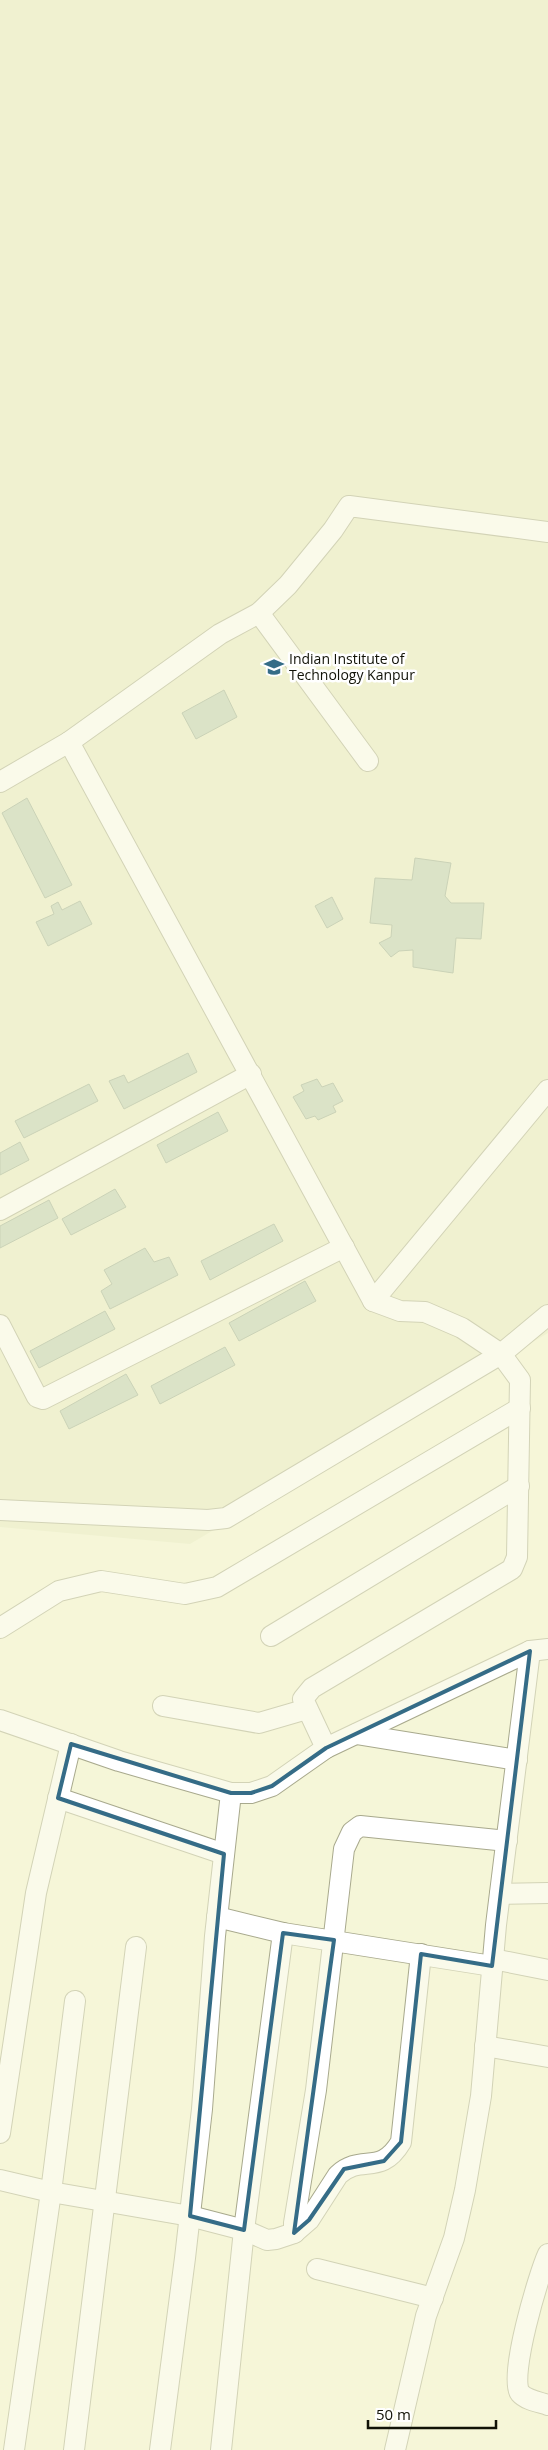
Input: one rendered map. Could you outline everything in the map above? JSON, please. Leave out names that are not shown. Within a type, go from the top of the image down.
[{"type":"street","points":[[0,782],[69,742],[220,634],[259,613],[288,585],[333,530],[349,506],[548,532]]},
{"type":"street","points":[[259,613],[368,761]]},
{"type":"street","points":[[69,742],[251,1074],[372,1302],[400,1311],[425,1312],[462,1328],[501,1354],[521,1379],[517,1557],[512,1569],[312,1688],[304,1698],[306,1709],[326,1748]]},
{"type":"street","points":[[0,1210],[251,1074]]},
{"type":"street","points":[[372,1302],[548,1090]]},
{"type":"street","points":[[0,1325],[38,1397],[43,1399],[344,1247]]},
{"type":"street","points":[[0,1510],[208,1520],[226,1518],[501,1354],[548,1315]]},
{"type":"street","points":[[0,1628],[59,1591],[101,1581],[185,1594],[217,1587],[520,1408]]},
{"type":"street","points":[[271,1636],[520,1486]]},
{"type":"street","points":[[0,1720],[119,1761],[231,1793],[251,1793],[272,1786],[326,1748],[539,1650]]},
{"type":"street","points":[[395,2450],[426,2316],[454,2238],[465,2190],[482,2096],[500,1894],[517,1760],[539,1650]]},
{"type":"street","points":[[163,1706],[259,1723],[306,1709]]},
{"type":"street","points":[[356,1734],[517,1760]]},
{"type":"street","points":[[0,2133],[36,1894],[71,1744]]},
{"type":"street","points":[[160,2450],[202,2109],[217,1917],[231,1793]]},
{"type":"street","points":[[58,1798],[224,1854]]},
{"type":"street","points":[[294,2233],[294,2223],[316,2090],[344,1849],[352,1832],[360,1826],[507,1841]]},
{"type":"street","points":[[500,1894],[548,1893]]},
{"type":"street","points":[[217,1917],[283,1933],[421,1954],[548,1970]]},
{"type":"street","points":[[220,2450],[244,2230],[283,1933]]},
{"type":"street","points":[[74,2450],[136,1947]]},
{"type":"street","points":[[0,2180],[52,2192],[190,2216],[244,2230],[267,2240],[294,2233],[309,2220],[338,2174],[350,2166],[384,2161],[394,2154],[401,2142],[421,1954]]},
{"type":"street","points":[[14,2450],[52,2192],[74,2001]]},
{"type":"street","points":[[485,2046],[548,2057]]},
{"type":"street","points":[[548,2254],[525,2328],[516,2382],[520,2392],[528,2399],[548,2405]]},
{"type":"street","points":[[318,2269],[432,2298]]},
{"type":"highlighted area","points":[[530,1651],[492,1966],[421,1954],[401,2142],[384,2161],[344,2169],[309,2220],[294,2233],[334,1940],[283,1933],[244,2230],[190,2216],[224,1854],[58,1798],[71,1744],[231,1793],[251,1793],[272,1786],[326,1748]]},
{"type":"shaded area","name":"Indian Institute of Technology Kanpur","points":[[0,0],[548,0],[548,1333],[190,1544],[0,1527]]},
{"type":"building","points":[[224,690],[237,717],[196,739],[182,713]]},
{"type":"building","points":[[27,798],[72,885],[45,898],[2,813]]},
{"type":"building","points":[[415,858],[451,863],[445,896],[451,903],[484,903],[481,939],[456,938],[453,973],[413,967],[413,950],[399,951],[391,957],[379,943],[391,937],[392,925],[370,923],[375,878],[412,880]]},
{"type":"building","points":[[332,897],[343,919],[327,928],[315,906]]},
{"type":"building","points":[[80,901],[92,924],[48,946],[36,922],[54,914],[51,906],[58,902],[62,910]]},
{"type":"building","points":[[188,1053],[197,1072],[124,1109],[109,1081],[124,1075],[128,1083]]},
{"type":"building","points":[[317,1079],[322,1087],[333,1083],[343,1101],[333,1106],[336,1112],[318,1120],[315,1116],[306,1119],[293,1097],[304,1091],[301,1085]]},
{"type":"building","points":[[89,1084],[98,1101],[24,1138],[15,1121]]},
{"type":"building","points":[[218,1112],[228,1131],[166,1163],[157,1145]]},
{"type":"building","points":[[20,1142],[29,1160],[0,1175],[0,1153]]},
{"type":"building","points":[[115,1189],[126,1207],[71,1235],[62,1219]]},
{"type":"building","points":[[49,1200],[58,1218],[0,1248],[0,1226]]},
{"type":"building","points":[[274,1224],[283,1241],[210,1280],[201,1261]]},
{"type":"building","points":[[145,1248],[154,1262],[169,1257],[178,1275],[110,1309],[101,1291],[112,1284],[104,1270]]},
{"type":"building","points":[[305,1281],[316,1301],[239,1341],[229,1323]]},
{"type":"building","points":[[105,1311],[115,1329],[39,1368],[30,1351]]},
{"type":"building","points":[[225,1347],[235,1365],[160,1404],[151,1386]]},
{"type":"building","points":[[126,1374],[138,1395],[69,1429],[60,1411]]},
{"type":"place","name":"Indian Institute of Technology Kanpur","points":[[274,667]]}]
